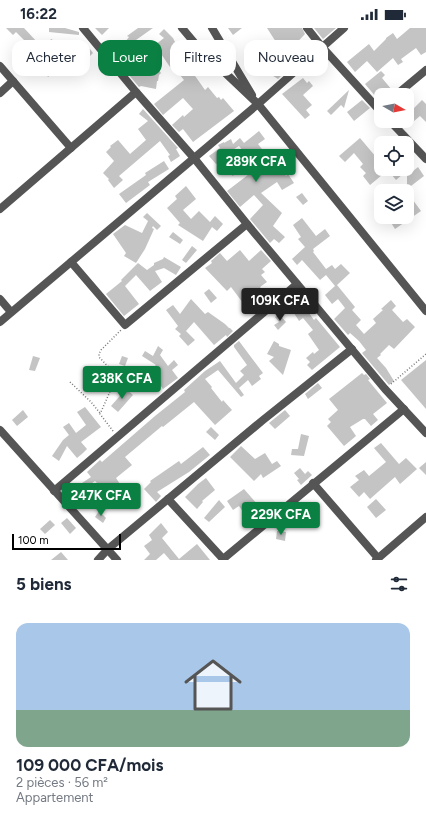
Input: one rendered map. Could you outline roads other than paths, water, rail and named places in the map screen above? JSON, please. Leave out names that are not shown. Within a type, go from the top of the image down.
[{"type":"street","points":[[83,28],[136,92],[194,158],[247,224],[385,389],[426,433]]},
{"type":"street","points":[[182,28],[198,47],[258,104],[426,311]]},
{"type":"street","points":[[212,28],[258,104]]},
{"type":"street","points":[[307,28],[316,40]]},
{"type":"street","points":[[328,42],[344,28]]},
{"type":"street","points":[[328,54],[374,103]]},
{"type":"street","points":[[0,66],[71,148]]},
{"type":"street","points":[[404,88],[426,70]]},
{"type":"street","points":[[0,322],[289,76]]},
{"type":"street","points":[[0,93],[13,81]]},
{"type":"street","points":[[0,209],[136,92]]},
{"type":"street","points":[[397,128],[426,159]]},
{"type":"street","points":[[71,262],[125,325],[247,224]]},
{"type":"street","points":[[54,491],[297,284]]},
{"type":"street","points":[[0,299],[11,312]]},
{"type":"street","points":[[98,560],[108,549],[263,420],[352,349]]},
{"type":"street","points":[[168,499],[223,559],[404,409]]},
{"type":"street","points":[[0,430],[3,439],[54,491],[117,560]]},
{"type":"street","points":[[313,483],[377,559],[426,517]]}]
